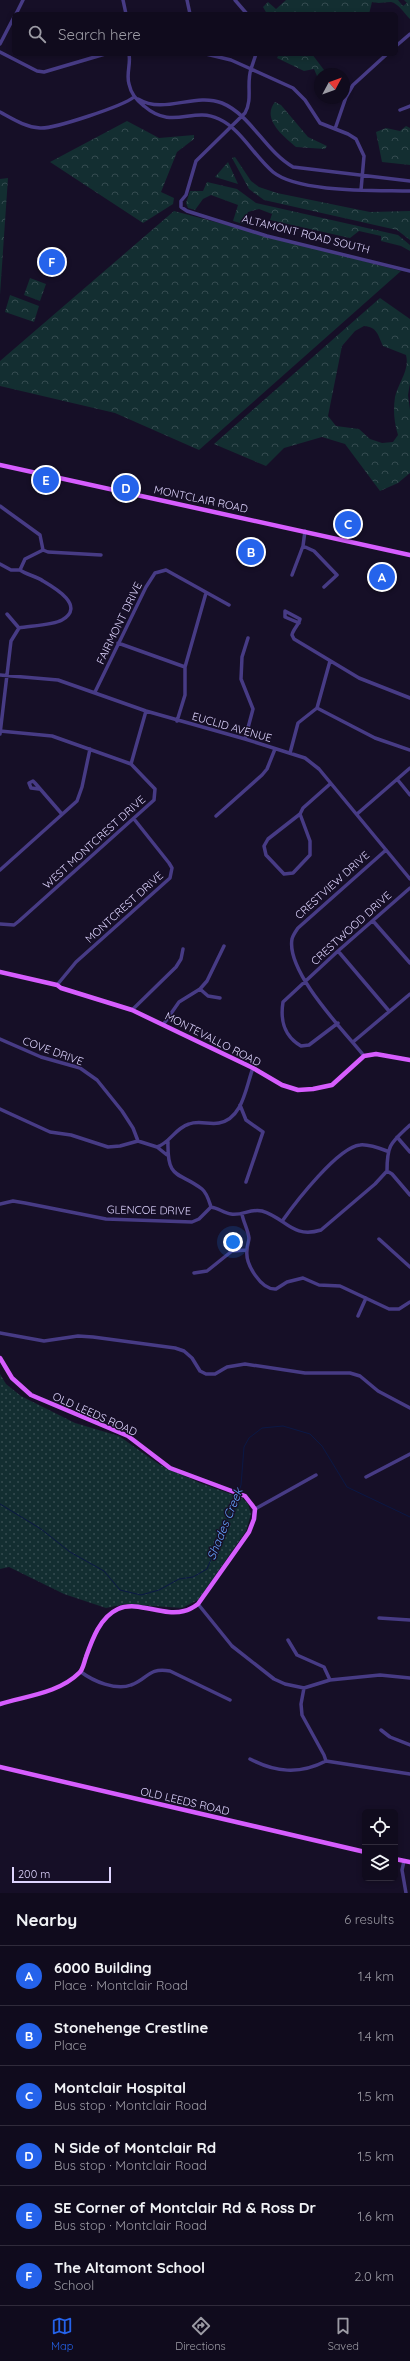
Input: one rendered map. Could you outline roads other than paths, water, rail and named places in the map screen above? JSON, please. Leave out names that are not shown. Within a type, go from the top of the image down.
[{"type":"main road","name":"MONTCLAIR ROAD","points":[[0,465],[410,555]]},
{"type":"main road","name":"MONTEVALLO ROAD","points":[[0,972],[56,985],[61,988],[132,1010],[253,1068],[282,1085],[298,1090],[313,1090],[332,1085],[364,1056]]},
{"type":"main road","points":[[364,1056],[376,1054],[410,1060]]},
{"type":"main road","name":"OLD LEEDS ROAD","points":[[0,1358],[12,1378],[31,1395],[128,1436],[170,1468],[245,1496],[255,1509]]},
{"type":"main road","points":[[0,1704],[52,1689],[81,1672],[98,1630],[104,1620],[118,1610],[131,1607],[177,1612],[185,1611],[198,1604],[249,1532],[254,1519],[255,1509]]},
{"type":"main road","name":"OLD LEEDS ROAD","points":[[0,1767],[362,1851]]},
{"type":"main road","points":[[398,1860],[410,1862]]},
{"type":"street","points":[[17,12],[23,0]]},
{"type":"street","points":[[123,0],[126,12]]},
{"type":"street","points":[[187,0],[190,12]]},
{"type":"street","points":[[235,0],[245,12]]},
{"type":"street","points":[[0,44],[12,21]]},
{"type":"street","points":[[398,44],[410,34]]},
{"type":"street","points":[[0,52],[37,71],[44,72],[98,56]]},
{"type":"street","points":[[129,56],[128,79],[134,97],[150,112],[166,119],[208,116],[222,120],[231,127],[269,168],[283,178],[301,184],[361,190],[410,191]]},
{"type":"street","points":[[214,56],[251,69],[293,88],[305,100],[318,121],[351,135],[360,145],[364,156],[361,190]]},
{"type":"street","points":[[231,127],[249,106],[248,80],[255,56]]},
{"type":"street","points":[[335,129],[346,97],[353,85],[385,56]]},
{"type":"street","points":[[0,112],[26,126],[41,128],[53,127],[129,101],[134,97]]},
{"type":"street","points":[[134,97],[154,106],[211,100],[228,106],[241,117],[278,156],[293,166],[410,181]]},
{"type":"street","points":[[400,110],[410,106]]},
{"type":"street","name":"ALTAMONT ROAD SOUTH","points":[[231,127],[196,161],[186,194],[181,201],[181,207],[188,211],[245,229],[410,271]]},
{"type":"street","points":[[0,506],[40,535],[43,550]]},
{"type":"street","points":[[292,575],[303,546],[305,531]]},
{"type":"street","points":[[303,546],[314,551],[336,575],[324,587]]},
{"type":"street","points":[[20,570],[25,559],[43,550],[48,552],[101,555]]},
{"type":"street","points":[[0,564],[11,570],[20,570],[41,579],[65,595],[70,601],[68,615],[61,621],[19,628],[11,641],[0,732],[52,736],[131,764],[146,711]]},
{"type":"street","name":"FAIRMONT DRIVE","points":[[95,692],[154,573],[166,570],[229,605]]},
{"type":"street","points":[[177,720],[185,695],[185,667],[206,593]]},
{"type":"street","points":[[299,623],[285,617],[285,610],[298,616],[300,619],[299,623],[292,636],[359,678],[410,698]]},
{"type":"street","points":[[7,614],[19,628]]},
{"type":"street","points":[[245,739],[253,709],[241,679],[242,657],[248,638]]},
{"type":"street","points":[[118,643],[185,667]]},
{"type":"street","points":[[290,753],[298,723],[317,708],[330,661]]},
{"type":"street","name":"EUCLID AVENUE","points":[[0,675],[58,680],[146,711],[290,753],[312,763],[410,879]]},
{"type":"street","points":[[317,708],[375,738],[410,750]]},
{"type":"street","points":[[0,870],[61,813],[77,801],[81,794],[90,749]]},
{"type":"street","points":[[216,816],[262,775],[267,769],[274,749]]},
{"type":"street","name":"WEST MONTCREST DRIVE","points":[[0,924],[4,926],[14,925],[19,921],[151,803],[156,795],[150,783],[131,764]]},
{"type":"street","points":[[356,814],[410,768]]},
{"type":"street","points":[[397,779],[410,795]]},
{"type":"street","points":[[300,814],[310,840],[310,855],[293,874],[284,874],[266,855],[264,846],[268,840],[300,814],[330,784]]},
{"type":"street","points":[[39,789],[61,813]]},
{"type":"street","name":"MONTCREST DRIVE","points":[[56,985],[76,962],[170,878],[172,868],[169,863],[134,819]]},
{"type":"street","name":"CRESTVIEW DRIVE","points":[[364,1056],[304,982],[297,967],[292,939],[298,928],[386,850]]},
{"type":"street","name":"CRESTWOOD DRIVE","points":[[338,1023],[309,1045],[301,1046],[293,1041],[283,1027],[283,1002],[338,951],[410,888]]},
{"type":"street","points":[[373,921],[410,964]]},
{"type":"street","points":[[163,1024],[179,1002],[200,989],[207,981],[224,946]]},
{"type":"street","points":[[132,1010],[176,967],[181,959],[183,949]]},
{"type":"street","points":[[338,951],[389,1011]]},
{"type":"street","points":[[200,989],[208,996],[220,998]]},
{"type":"street","points":[[353,1042],[410,994]]},
{"type":"street","name":"COVE DRIVE","points":[[0,1039],[41,1057],[80,1068],[97,1080],[122,1111],[133,1128],[138,1141]]},
{"type":"street","points":[[157,1147],[168,1142],[180,1129],[189,1123],[226,1121],[231,1118],[240,1105],[253,1068]]},
{"type":"street","points":[[240,1105],[246,1120],[263,1132],[246,1182]]},
{"type":"street","points":[[0,1109],[50,1132],[71,1135],[95,1144],[120,1146],[138,1141],[157,1147],[167,1155]]},
{"type":"street","points":[[168,1142],[167,1155],[172,1169],[181,1178],[202,1189],[211,1207],[231,1214],[242,1214],[260,1210],[283,1220],[289,1227],[299,1232],[311,1233],[321,1230],[375,1184],[387,1171],[387,1150],[397,1137],[410,1125]]},
{"type":"street","points":[[397,1137],[410,1152]]},
{"type":"street","points":[[283,1220],[310,1183],[350,1148],[366,1145],[387,1150]]},
{"type":"street","points":[[387,1171],[410,1194]]},
{"type":"street","name":"GLENCOE DRIVE","points":[[0,1204],[13,1201],[106,1219],[156,1219],[186,1222],[199,1219],[211,1207]]},
{"type":"street","points":[[242,1214],[249,1236],[246,1250],[252,1271],[267,1288],[276,1289],[287,1282],[303,1278],[319,1285],[340,1286],[389,1309],[399,1309],[410,1302]]},
{"type":"street","points":[[379,1238],[410,1266]]},
{"type":"street","points":[[194,1273],[207,1271],[232,1251],[246,1250]]},
{"type":"street","points":[[358,1316],[366,1298]]},
{"type":"street","points":[[0,1333],[44,1341],[78,1336],[93,1336],[175,1348],[184,1351],[192,1358],[200,1371],[206,1374],[215,1374],[227,1367],[245,1364],[305,1374],[350,1373],[360,1376],[378,1391],[410,1408]]},
{"type":"street","points":[[366,1477],[410,1454]]},
{"type":"street","points":[[255,1509],[316,1475]]},
{"type":"street","points":[[198,1604],[232,1646],[274,1679],[304,1688],[330,1680],[380,1675],[410,1678]]},
{"type":"street","points":[[379,1618],[410,1620]]},
{"type":"street","points":[[288,1640],[297,1655],[324,1667],[330,1680]]},
{"type":"street","points":[[81,1672],[114,1686],[123,1687],[136,1682],[149,1672],[160,1669],[170,1671],[230,1700]]},
{"type":"street","points":[[304,1688],[301,1704],[302,1715],[326,1761]]},
{"type":"street","points":[[381,1730],[390,1737],[410,1745]]},
{"type":"street","points":[[250,1759],[268,1768],[282,1771],[319,1765],[326,1761],[410,1774]]},
{"type":"street","points":[[404,1861],[402,1870],[406,1893]]},
{"type":"waterway","name":"Shades Creek","points":[[239,1491],[241,1485],[244,1447],[249,1438],[262,1428],[283,1426],[310,1434],[322,1446],[347,1487],[410,1517]]},
{"type":"waterway","name":"Shades Creek","points":[[0,1504],[41,1529],[70,1552],[104,1571],[120,1590],[141,1595],[159,1590],[179,1579],[193,1577],[207,1569],[237,1496]]},
{"type":"place","name":"The Altamont School","points":[[52,262]]},
{"type":"place","name":"SE Corner of Montclair Rd & Ross Dr","points":[[46,480]]},
{"type":"place","name":"N Side of Montclair Rd","points":[[126,488]]},
{"type":"place","name":"Montclair Hospital","points":[[348,524]]},
{"type":"place","name":"Stonehenge Crestline","points":[[251,552]]},
{"type":"place","name":"6000 Building","points":[[382,577]]}]
